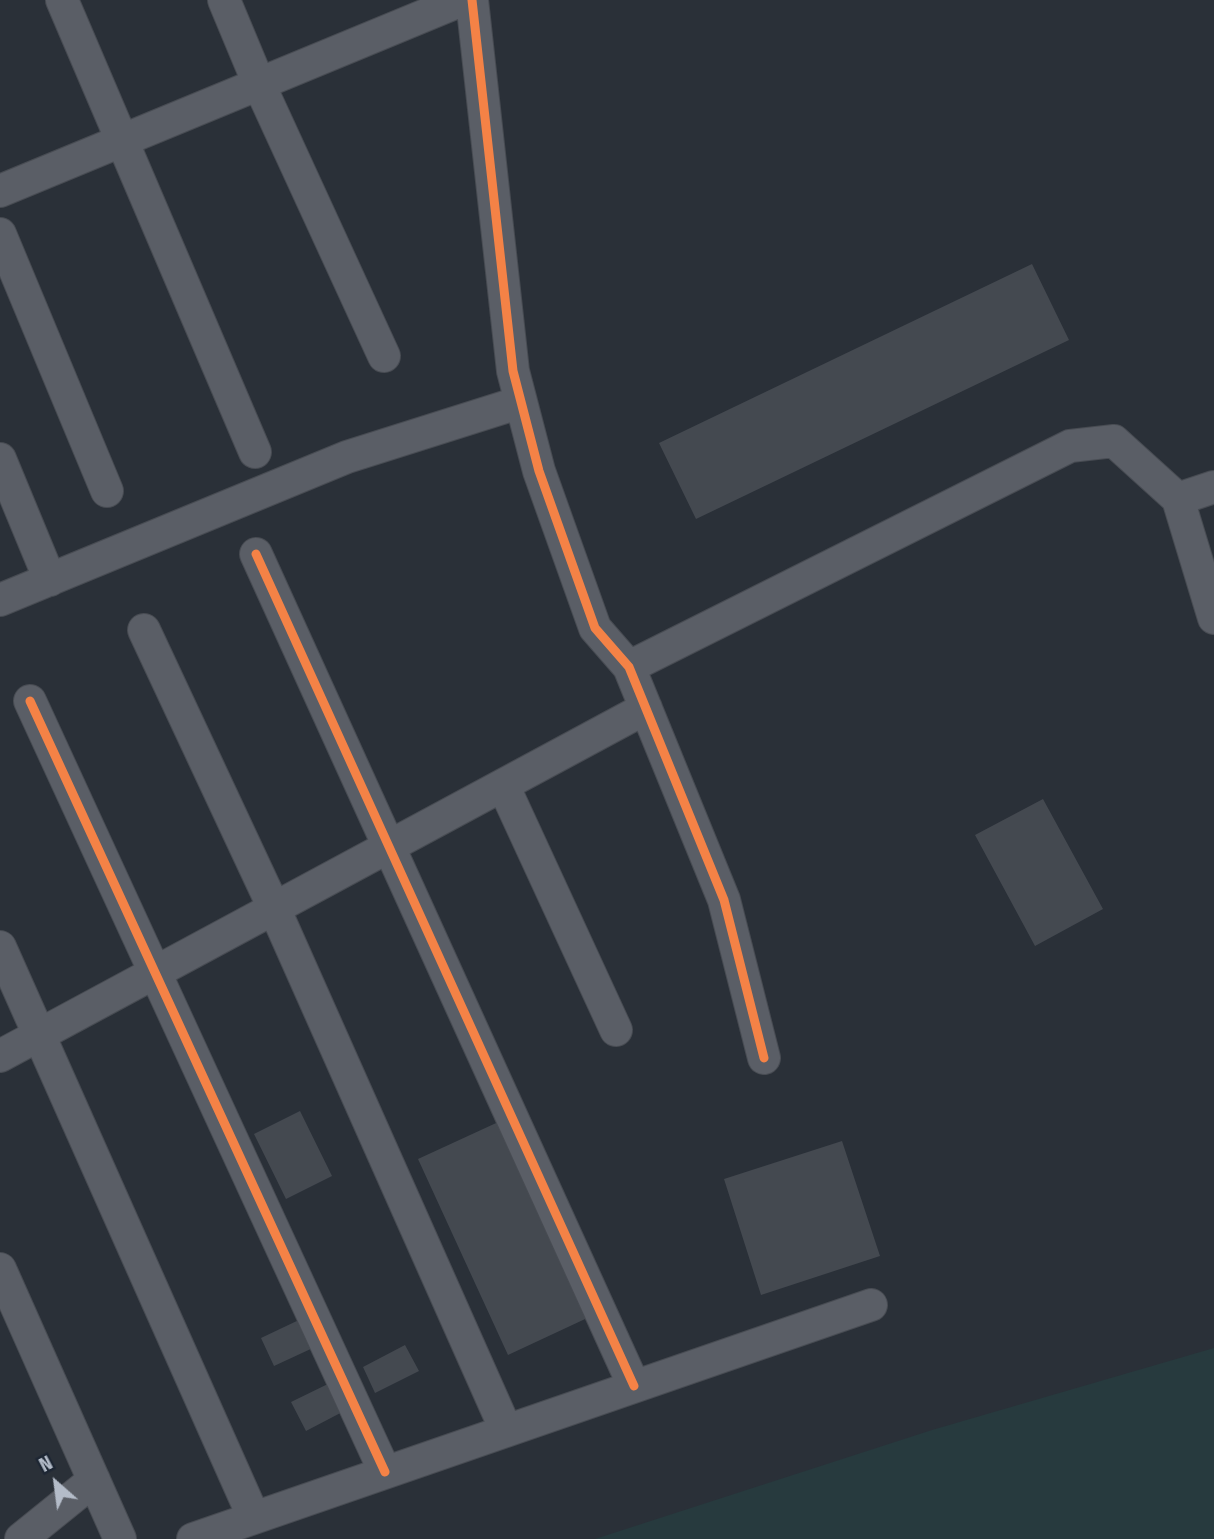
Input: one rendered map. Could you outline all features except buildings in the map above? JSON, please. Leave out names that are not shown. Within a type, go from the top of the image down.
[{"type":"street","points":[[61,0],[255,452]]},
{"type":"street","points":[[224,0],[259,84],[384,356]]},
{"type":"street","points":[[0,191],[259,84],[395,13],[462,0]]},
{"type":"street","points":[[472,0],[513,371],[539,471],[595,628],[629,667],[724,900],[764,1058]]},
{"type":"street","points":[[0,234],[107,491]]},
{"type":"street","points":[[0,600],[347,457],[521,402]]},
{"type":"street","points":[[629,667],[1070,446],[1114,441],[1178,499],[1214,618]]},
{"type":"street","points":[[0,459],[50,580]]},
{"type":"street","points":[[1178,499],[1214,487]]},
{"type":"street","points":[[256,554],[634,1386]]},
{"type":"street","points":[[144,630],[274,908],[506,1430]]},
{"type":"street","points":[[30,701],[386,1472]]},
{"type":"street","points":[[0,1056],[646,708]]},
{"type":"street","points":[[503,785],[616,1030]]},
{"type":"street","points":[[0,947],[41,1034],[254,1518]]},
{"type":"street","points":[[0,1269],[120,1539]]},
{"type":"street","points":[[192,1539],[871,1305]]},
{"type":"street","points":[[21,1539],[94,1480]]},
{"type":"green space","points":[[1214,1348],[1214,1539],[595,1539],[932,1430]]},
{"type":"cycle path","points":[[472,0],[513,371],[539,471],[595,628],[629,667],[724,900],[764,1058]]},
{"type":"cycle path","points":[[256,554],[634,1386]]},
{"type":"cycle path","points":[[30,701],[385,1472]]}]
